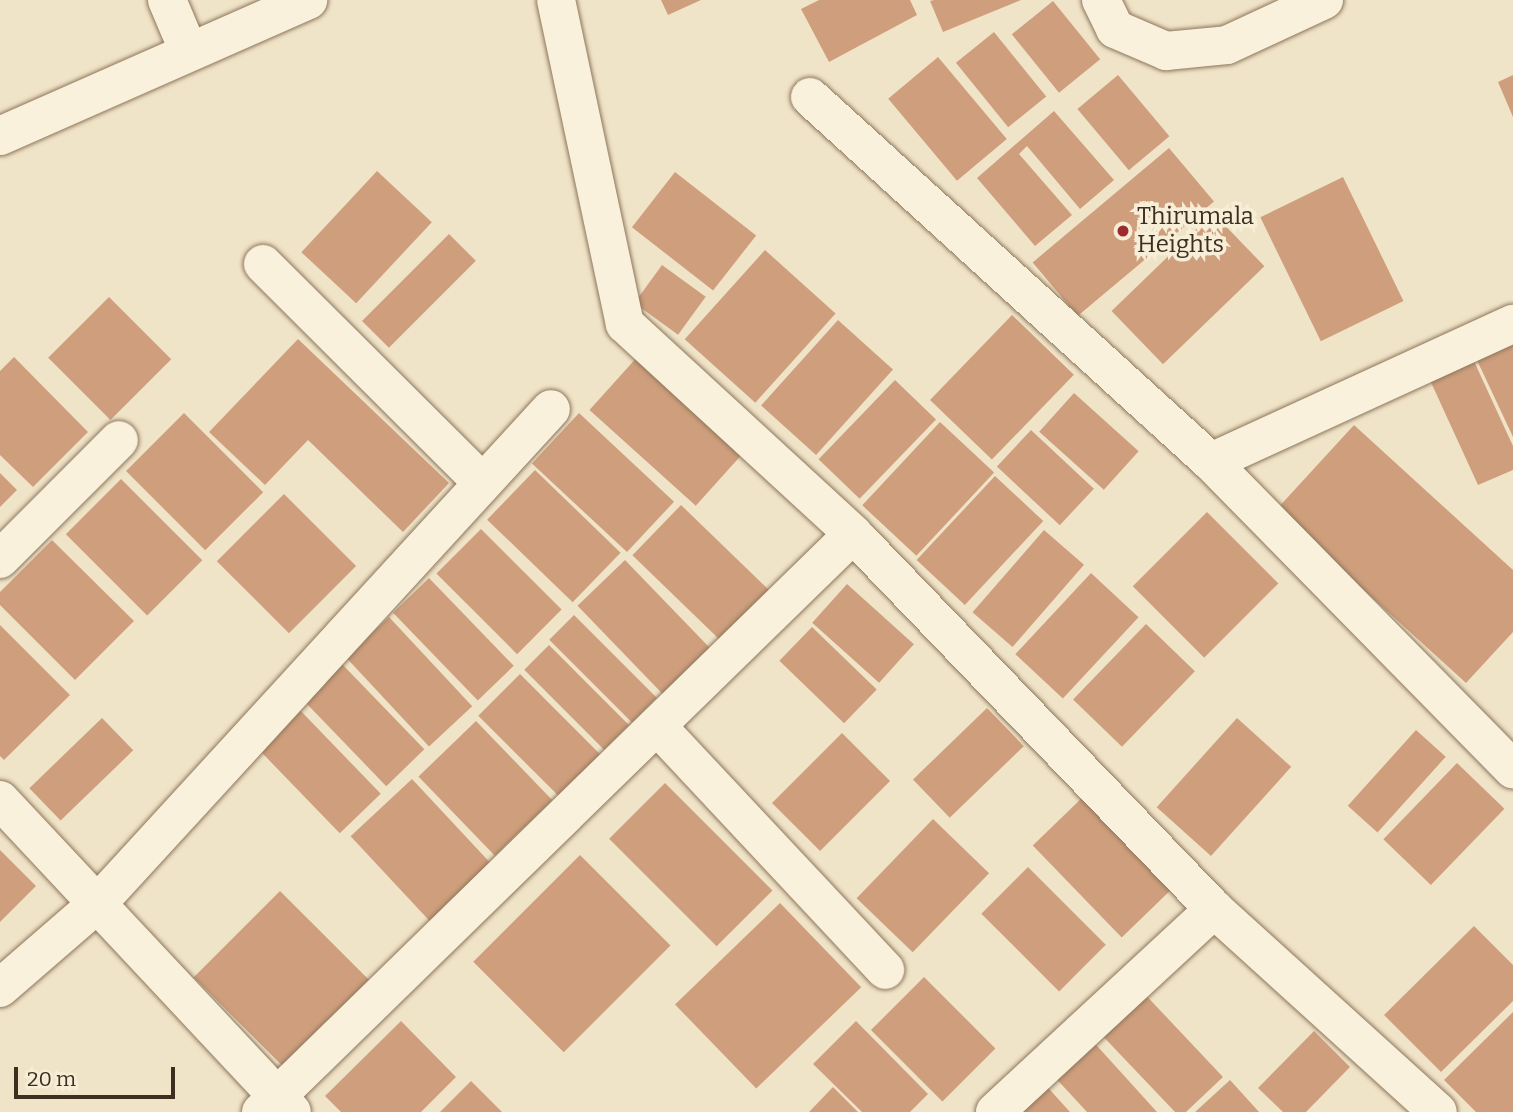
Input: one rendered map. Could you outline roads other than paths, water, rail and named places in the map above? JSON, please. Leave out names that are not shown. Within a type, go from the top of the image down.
[{"type":"street","points":[[167,0],[189,52]]},
{"type":"street","points":[[0,136],[308,0]]},
{"type":"street","points":[[556,0],[625,324],[853,534],[1214,909],[1424,1108]]},
{"type":"street","points":[[1101,0],[1115,29],[1166,51],[1227,45],[1324,0]]},
{"type":"street","points":[[810,97],[1211,462],[1513,769]]},
{"type":"street","points":[[263,264],[482,482]]},
{"type":"street","points":[[1211,462],[1513,324]]},
{"type":"street","points":[[0,988],[98,903],[551,409]]},
{"type":"street","points":[[0,559],[119,440]]},
{"type":"street","points":[[0,800],[98,903],[277,1107],[657,726],[853,534]]},
{"type":"street","points":[[657,726],[885,970]]},
{"type":"street","points":[[995,1112],[1214,909]]},
{"type":"place","name":"Thirumala Heights","points":[[1123,231]]}]
